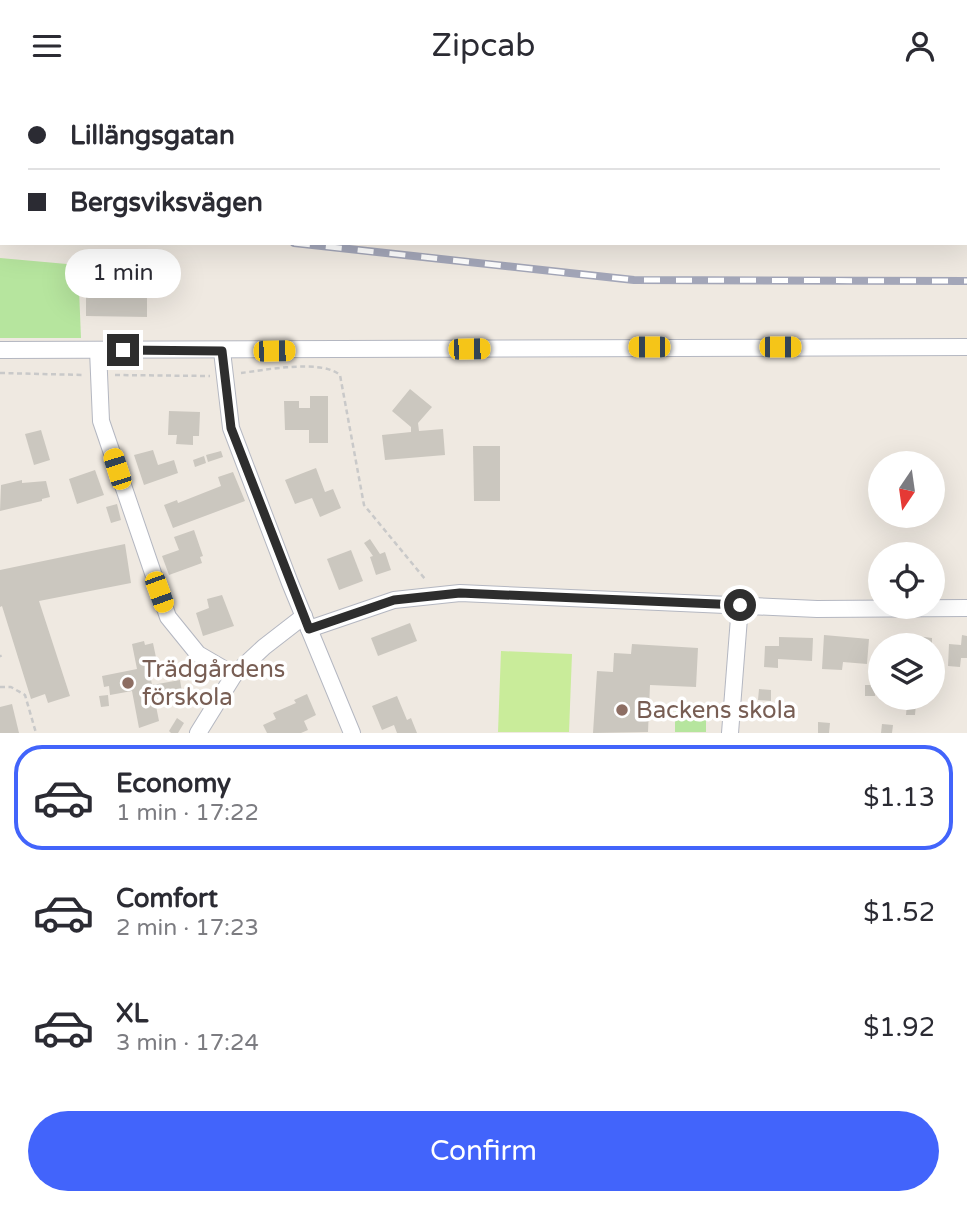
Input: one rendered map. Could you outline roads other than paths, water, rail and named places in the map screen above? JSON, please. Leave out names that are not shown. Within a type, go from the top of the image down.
[{"type":"street","points":[[0,350],[967,347]]},
{"type":"street","points":[[98,350],[101,421],[168,617],[198,655],[234,675]]},
{"type":"street","points":[[222,351],[231,428],[352,733]]},
{"type":"street","points":[[198,733],[234,675],[264,647],[307,623],[394,600],[460,593],[817,609],[967,608]]},
{"type":"street","points":[[730,733],[740,605]]},
{"type":"railway","points":[[312,245],[634,280],[967,281]]},
{"type":"place","name":"Trädgårdens förskola","points":[[128,683]]},
{"type":"place","name":"Backens skola","points":[[622,710]]}]
